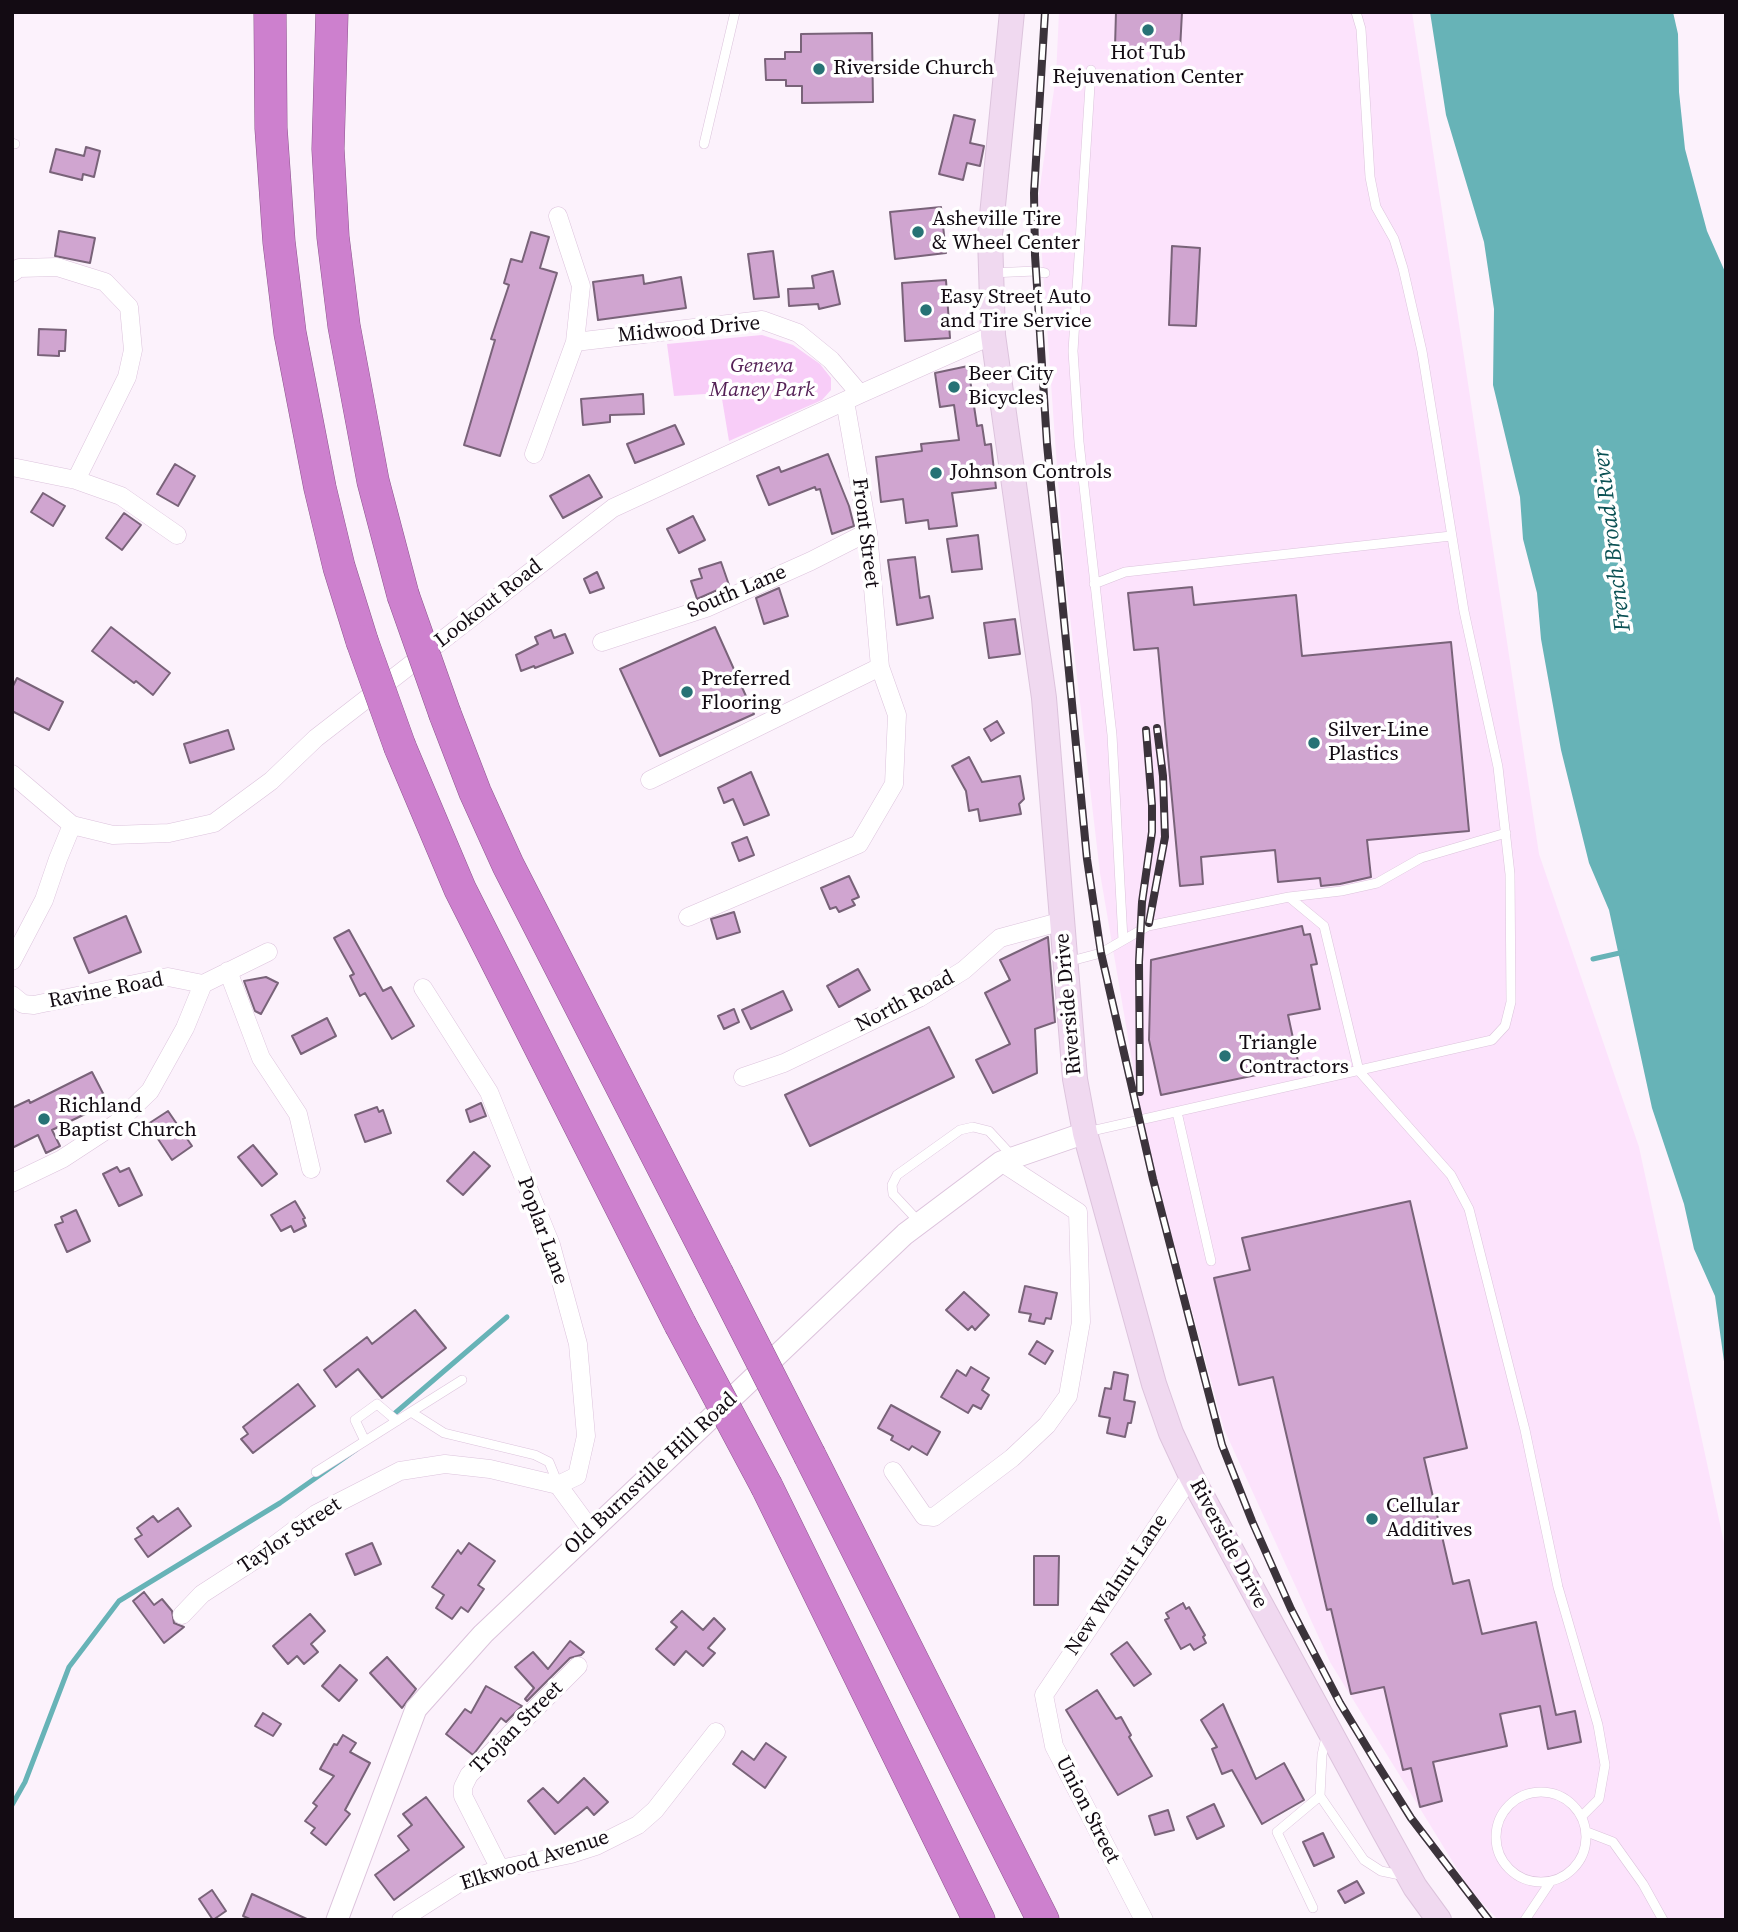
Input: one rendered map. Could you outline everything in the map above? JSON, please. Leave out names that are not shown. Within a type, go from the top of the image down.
[{"type":"highway","points":[[270,12],[271,128],[279,242],[290,333],[320,488],[340,567],[362,640],[400,747],[460,889],[680,1324],[767,1487],[979,1920]]},
{"type":"highway","points":[[332,12],[328,149],[340,300],[373,481],[403,594],[444,714],[508,865],[1044,1920]]},
{"type":"main road","name":"Riverside Drive","points":[[1012,12],[993,193],[989,273],[993,335],[1044,698],[1075,1079],[1085,1133],[1154,1384],[1171,1433],[1191,1476],[1409,1876],[1439,1920]]},
{"type":"street","points":[[534,454],[575,342],[580,286],[558,216]]},
{"type":"street","points":[[12,274],[19,268],[57,267],[105,282],[129,307],[132,350],[127,377],[76,480]]},
{"type":"street","name":"Midwood Drive","points":[[575,342],[762,320],[798,333],[831,360],[853,397]]},
{"type":"street","name":"Lookout Road","points":[[12,774],[72,825],[113,835],[169,833],[214,823],[271,781],[316,738],[613,508],[993,335]]},
{"type":"street","name":"Front Street","points":[[853,397],[880,667]]},
{"type":"street","points":[[12,467],[76,480],[121,496],[177,536]]},
{"type":"street","name":"South Lane","points":[[602,642],[706,608],[868,532]]},
{"type":"street","points":[[650,780],[880,667],[897,715],[894,784],[859,844],[688,917]]},
{"type":"street","points":[[12,961],[44,900],[72,825]]},
{"type":"street","name":"North Road","points":[[743,1077],[784,1063],[919,998],[964,970],[1000,939],[1063,920]]},
{"type":"street","points":[[12,1183],[62,1159],[117,1123],[150,1091],[185,1028],[203,984],[268,952]]},
{"type":"street","points":[[228,971],[261,1058],[298,1114],[311,1169]]},
{"type":"street","name":"Ravine Road","points":[[13,998],[23,1004],[41,1004],[168,977],[203,984]]},
{"type":"street","name":"Poplar Lane","points":[[423,988],[489,1092],[551,1245],[578,1344],[586,1436],[578,1476],[558,1485]]},
{"type":"street","name":"Old Burnsville Hill Road","points":[[337,1920],[415,1709],[484,1634],[895,1243],[1008,1160],[1085,1133]]},
{"type":"street","points":[[892,1471],[924,1516],[934,1517],[1012,1458],[1047,1425],[1068,1396],[1082,1322],[1077,1212],[1008,1160]]},
{"type":"street","name":"Taylor Street","points":[[183,1615],[202,1594],[256,1559],[316,1514],[400,1471],[445,1464],[491,1469],[558,1485]]},
{"type":"street","name":"New Walnut Lane","points":[[1044,1695],[1191,1476]]},
{"type":"street","points":[[558,1485],[591,1530]]},
{"type":"street","name":"Trojan Street","points":[[500,1869],[463,1797],[463,1787],[469,1775],[578,1666]]},
{"type":"street","name":"Union Street","points":[[1044,1695],[1054,1746],[1144,1920]]},
{"type":"street","name":"Elkwood Avenue","points":[[401,1920],[459,1883],[500,1869],[596,1846],[638,1825],[655,1810],[716,1732]]},
{"type":"lane","points":[[704,144],[735,12]]},
{"type":"lane","points":[[1085,1133],[1492,1040],[1506,1026],[1511,1002],[1510,874],[1498,767],[1464,611],[1422,351],[1403,268],[1394,239],[1376,207],[1370,177],[1367,96],[1356,12]]},
{"type":"lane","points":[[1091,70],[1073,351],[1079,442],[1112,736],[1123,940]]},
{"type":"lane","points":[[989,273],[1045,273]]},
{"type":"lane","points":[[1094,584],[1125,572],[1451,536]]},
{"type":"lane","points":[[1066,963],[1101,953],[1148,926],[1289,897],[1341,891],[1377,883],[1421,858],[1506,833]]},
{"type":"lane","points":[[1289,897],[1324,926],[1359,1071],[1451,1175],[1469,1209],[1525,1430],[1558,1587],[1598,1725],[1605,1765],[1600,1799],[1582,1816]]},
{"type":"lane","points":[[1177,1112],[1211,1261]]},
{"type":"lane","points":[[920,1223],[893,1194],[892,1185],[897,1175],[960,1130],[973,1127],[989,1131],[1008,1160]]},
{"type":"lane","points":[[316,1472],[462,1380]]},
{"type":"lane","points":[[365,1441],[355,1420],[377,1404],[397,1421]]},
{"type":"lane","points":[[411,1412],[443,1433],[535,1455],[550,1462],[558,1485]]},
{"type":"lane","points":[[1328,1728],[1322,1755],[1320,1796],[1364,1860],[1381,1871],[1409,1876]]},
{"type":"lane","points":[[1540,1791],[1557,1794],[1571,1803],[1582,1816],[1587,1832],[1585,1848],[1578,1863],[1566,1875],[1551,1881],[1534,1881],[1518,1876],[1506,1865],[1498,1850],[1496,1833],[1500,1817],[1510,1804],[1524,1795],[1540,1791]]},
{"type":"lane","points":[[1313,1908],[1277,1832],[1320,1796]]},
{"type":"lane","points":[[1587,1832],[1613,1842],[1643,1884],[1663,1920]]},
{"type":"lane","points":[[1525,1920],[1551,1881]]},
{"type":"shaded area","points":[[1059,12],[1412,12],[1539,854],[1639,1147],[1726,1552],[1726,1920],[1498,1920],[1470,1890],[1330,1662],[1224,1429],[1145,1137],[1100,873],[1064,566],[1038,200],[1056,76]]},
{"type":"green space","name":"Geneva Maney Park","points":[[762,335],[793,345],[820,364],[831,378],[831,390],[822,400],[729,441],[721,393],[674,396],[667,344]]},
{"type":"water","name":"French Broad River","points":[[1430,12],[1673,12],[1678,34],[1679,92],[1685,149],[1707,231],[1726,274],[1726,1376],[1715,1296],[1694,1249],[1684,1204],[1652,1108],[1609,910],[1589,863],[1561,750],[1541,639],[1537,593],[1523,539],[1520,497],[1493,385],[1494,309],[1484,242],[1446,115]]},
{"type":"building","name":"Hot Tub Rejuvenation Center","points":[[1116,12],[1182,12],[1180,50],[1115,47]]},
{"type":"building","name":"Riverside Church","points":[[872,33],[873,102],[802,103],[802,86],[786,86],[786,80],[766,80],[765,59],[785,59],[785,52],[801,52],[801,34]]},
{"type":"building","points":[[954,115],[975,120],[970,143],[984,146],[980,166],[967,163],[963,180],[939,174]]},
{"type":"building","points":[[86,147],[100,151],[94,177],[83,174],[82,180],[50,172],[56,149],[84,156]]},
{"type":"building","name":"Asheville Tire & Wheel Center","points":[[941,207],[946,253],[895,259],[890,212]]},
{"type":"building","points":[[59,231],[95,238],[90,263],[55,256]]},
{"type":"building","points":[[531,232],[549,237],[540,268],[557,273],[500,456],[464,445],[495,340],[491,339],[509,285],[504,283],[511,259],[522,262]]},
{"type":"building","points":[[1172,246],[1200,248],[1196,326],[1169,325]]},
{"type":"building","points":[[773,251],[779,297],[754,299],[748,254]]},
{"type":"building","points":[[833,271],[840,304],[819,309],[818,304],[789,306],[788,289],[814,288],[812,276]]},
{"type":"building","points":[[643,275],[644,284],[681,277],[686,308],[598,320],[593,282]]},
{"type":"building","name":"Easy Street Auto and Tire Service","points":[[946,280],[950,338],[905,341],[902,283]]},
{"type":"building","points":[[39,329],[66,330],[65,351],[59,351],[59,356],[38,355]]},
{"type":"building","name":"Johnson Controls","points":[[968,366],[977,426],[982,425],[985,445],[991,444],[996,488],[952,493],[957,526],[929,529],[928,520],[906,523],[903,499],[881,502],[876,457],[922,451],[921,444],[959,440],[954,405],[940,407],[935,373]]},
{"type":"building","points":[[643,394],[644,414],[610,415],[610,422],[583,425],[581,399]]},
{"type":"building","points":[[675,425],[684,444],[635,463],[627,444]]},
{"type":"building","points":[[828,454],[854,526],[832,534],[820,489],[816,490],[815,487],[769,505],[757,476],[779,467],[781,472]]},
{"type":"building","points":[[175,464],[195,476],[178,506],[157,494]]},
{"type":"building","points":[[589,475],[602,497],[563,518],[550,496]]},
{"type":"building","points":[[43,493],[65,506],[53,526],[31,512]]},
{"type":"building","points":[[124,513],[141,525],[122,550],[106,538]]},
{"type":"building","points":[[693,516],[705,540],[679,553],[667,529]]},
{"type":"building","points":[[978,535],[982,569],[952,572],[947,539]]},
{"type":"building","points":[[915,557],[920,598],[929,596],[933,618],[897,625],[888,560]]},
{"type":"building","points":[[721,562],[729,585],[697,599],[691,581],[702,578],[699,569]]},
{"type":"building","points":[[597,572],[604,588],[590,593],[584,579]]},
{"type":"building","name":"Silver-Line Plastics","points":[[1192,587],[1194,605],[1296,595],[1302,656],[1451,642],[1469,831],[1367,840],[1371,877],[1340,884],[1321,886],[1320,878],[1278,882],[1275,850],[1201,857],[1203,884],[1180,886],[1158,648],[1134,650],[1128,593]]},
{"type":"building","points":[[779,588],[788,616],[764,624],[756,598]]},
{"type":"building","points":[[1015,619],[1020,654],[989,658],[984,623]]},
{"type":"building","points":[[111,627],[170,673],[153,695],[92,651]]},
{"type":"building","name":"Preferred Flooring","points":[[715,627],[754,714],[660,756],[620,669]]},
{"type":"building","points":[[551,630],[554,638],[565,634],[573,653],[521,671],[516,655],[538,644],[535,637]]},
{"type":"building","points":[[17,678],[63,702],[49,730],[12,711],[12,688]]},
{"type":"building","points":[[997,721],[1004,733],[991,741],[984,729]]},
{"type":"building","points":[[228,730],[234,749],[190,763],[184,744]]},
{"type":"building","points":[[969,757],[982,782],[1020,776],[1024,799],[1019,804],[1021,814],[980,821],[978,809],[969,811],[966,791],[952,766]]},
{"type":"building","points":[[751,772],[769,815],[744,825],[733,799],[724,803],[718,788]]},
{"type":"building","points":[[747,837],[754,855],[739,861],[732,843]]},
{"type":"building","points":[[849,876],[859,897],[852,900],[855,905],[839,912],[836,907],[830,909],[821,888]]},
{"type":"building","points":[[734,912],[740,932],[717,939],[711,919]]},
{"type":"building","points":[[126,916],[141,952],[89,973],[74,938]]},
{"type":"building","points":[[1302,926],[1304,935],[1310,934],[1317,964],[1311,965],[1320,1009],[1288,1015],[1299,1066],[1161,1095],[1149,1040],[1151,960]]},
{"type":"building","points":[[349,930],[383,991],[391,987],[414,1026],[392,1039],[365,993],[360,996],[350,976],[354,974],[334,938]]},
{"type":"building","points":[[1048,937],[1055,1022],[1035,1029],[1037,1073],[993,1093],[976,1060],[1010,1044],[985,993],[1010,980],[1000,960]]},
{"type":"building","points":[[858,969],[870,990],[839,1007],[827,986]]},
{"type":"building","points":[[266,977],[278,983],[261,1014],[255,1011],[244,981]]},
{"type":"building","points":[[783,991],[792,1010],[751,1029],[742,1010]]},
{"type":"building","points":[[734,1009],[739,1022],[724,1029],[718,1016]]},
{"type":"building","points":[[327,1018],[336,1036],[301,1054],[292,1036]]},
{"type":"building","points":[[929,1027],[954,1077],[810,1146],[785,1095]]},
{"type":"building","name":"Richland Baptist Church","points":[[92,1072],[108,1103],[52,1130],[60,1146],[46,1153],[38,1135],[12,1148],[12,1108],[29,1100],[30,1103]]},
{"type":"building","points":[[481,1103],[486,1116],[470,1122],[466,1110]]},
{"type":"building","points":[[377,1107],[379,1112],[383,1110],[391,1133],[365,1142],[355,1115]]},
{"type":"building","points":[[168,1111],[192,1146],[172,1160],[148,1124]]},
{"type":"building","points":[[253,1145],[277,1174],[262,1186],[238,1157]]},
{"type":"building","points":[[474,1152],[490,1166],[463,1195],[447,1181]]},
{"type":"building","points":[[117,1167],[120,1172],[129,1168],[142,1195],[119,1206],[103,1174]]},
{"type":"building","points":[[295,1201],[305,1218],[303,1219],[306,1226],[294,1232],[291,1226],[281,1231],[271,1215]]},
{"type":"building","name":"Cellular Additives","points":[[1410,1201],[1467,1448],[1424,1458],[1453,1584],[1469,1580],[1482,1634],[1536,1622],[1556,1715],[1575,1711],[1581,1742],[1548,1749],[1540,1706],[1500,1714],[1507,1746],[1433,1762],[1442,1801],[1420,1807],[1411,1768],[1403,1770],[1384,1687],[1351,1694],[1331,1609],[1327,1610],[1273,1377],[1239,1385],[1214,1278],[1250,1270],[1242,1238]]},
{"type":"building","points":[[76,1210],[90,1241],[67,1252],[55,1225],[63,1222],[61,1217]]},
{"type":"building","points":[[1025,1286],[1057,1293],[1051,1319],[1046,1318],[1044,1324],[1029,1321],[1031,1314],[1019,1312]]},
{"type":"building","points":[[964,1292],[989,1315],[975,1330],[972,1326],[968,1330],[946,1310]]},
{"type":"building","points":[[415,1310],[446,1348],[382,1398],[358,1369],[336,1387],[324,1370],[367,1337],[372,1344]]},
{"type":"building","points":[[1037,1341],[1053,1351],[1045,1364],[1029,1354]]},
{"type":"building","points":[[971,1367],[989,1378],[982,1390],[989,1395],[981,1409],[973,1405],[968,1413],[941,1397],[957,1370],[966,1376]]},
{"type":"building","points":[[1114,1372],[1128,1375],[1124,1400],[1135,1402],[1125,1437],[1107,1433],[1110,1418],[1099,1416],[1105,1388],[1111,1389]]},
{"type":"building","points":[[298,1384],[315,1406],[253,1453],[241,1439],[248,1434],[243,1427]]},
{"type":"building","points":[[891,1405],[940,1432],[927,1455],[912,1446],[909,1450],[891,1440],[893,1436],[878,1428]]},
{"type":"building","points":[[178,1508],[191,1526],[148,1557],[135,1539],[142,1535],[137,1528],[153,1516],[158,1522]]},
{"type":"building","points":[[372,1543],[381,1564],[355,1575],[346,1554]]},
{"type":"building","points":[[469,1543],[495,1561],[478,1585],[484,1589],[468,1612],[461,1607],[452,1619],[436,1608],[444,1595],[432,1587],[458,1550],[461,1554]]},
{"type":"building","points":[[1034,1556],[1059,1556],[1058,1605],[1034,1605]]},
{"type":"building","points":[[144,1592],[154,1605],[162,1599],[172,1611],[174,1623],[184,1627],[164,1643],[133,1601]]},
{"type":"building","points":[[1183,1603],[1186,1609],[1189,1607],[1205,1635],[1203,1637],[1206,1643],[1194,1650],[1190,1644],[1181,1649],[1165,1620],[1169,1618],[1166,1613]]},
{"type":"building","points":[[682,1611],[703,1630],[714,1618],[725,1629],[708,1648],[715,1653],[703,1666],[686,1651],[674,1665],[656,1649],[677,1627],[671,1622]]},
{"type":"building","points":[[310,1614],[325,1631],[311,1644],[318,1652],[304,1664],[297,1656],[288,1664],[273,1646]]},
{"type":"building","points":[[570,1641],[584,1652],[570,1658],[527,1701],[525,1699],[534,1688],[515,1667],[533,1652],[548,1669]]},
{"type":"building","points":[[1127,1642],[1151,1674],[1134,1686],[1111,1654]]},
{"type":"building","points":[[387,1657],[416,1689],[402,1708],[370,1673]]},
{"type":"building","points":[[340,1665],[357,1680],[339,1701],[322,1686]]},
{"type":"building","points":[[486,1686],[522,1706],[506,1722],[501,1718],[473,1755],[446,1734],[465,1709],[471,1713]]},
{"type":"building","points":[[1097,1690],[1116,1719],[1121,1717],[1131,1735],[1129,1737],[1152,1776],[1118,1795],[1066,1710]]},
{"type":"building","points":[[1223,1704],[1256,1779],[1284,1763],[1304,1800],[1262,1824],[1232,1770],[1222,1774],[1212,1749],[1217,1747],[1201,1720]]},
{"type":"building","points":[[263,1713],[281,1724],[273,1736],[255,1726]]},
{"type":"building","points":[[343,1735],[356,1743],[350,1752],[370,1763],[345,1810],[350,1814],[326,1845],[311,1833],[315,1828],[305,1821],[317,1806],[313,1803],[334,1776],[320,1769],[334,1744],[337,1745]]},
{"type":"building","points":[[766,1743],[786,1757],[765,1788],[733,1764],[742,1751],[754,1760]]},
{"type":"building","points":[[584,1778],[608,1802],[594,1815],[587,1807],[555,1834],[528,1801],[543,1788],[558,1803]]},
{"type":"building","points":[[426,1797],[464,1847],[394,1900],[375,1875],[409,1850],[398,1836],[412,1825],[403,1814]]},
{"type":"building","points":[[1214,1804],[1224,1826],[1197,1839],[1187,1817]]},
{"type":"building","points":[[1168,1810],[1174,1830],[1155,1835],[1149,1816]]},
{"type":"building","points":[[1323,1833],[1334,1857],[1314,1866],[1303,1842]]},
{"type":"building","points":[[1357,1881],[1364,1893],[1345,1903],[1338,1891]]},
{"type":"building","points":[[212,1890],[226,1911],[213,1920],[199,1899]]},
{"type":"building","points":[[252,1894],[309,1920],[252,1920],[243,1916]]},
{"type":"waterway","points":[[1593,959],[1624,952]]},
{"type":"waterway","points":[[394,1414],[507,1317]]},
{"type":"waterway","points":[[12,1805],[25,1782],[69,1667],[119,1601],[280,1503],[357,1449]]},
{"type":"railway","points":[[1045,12],[1034,193],[1035,255],[1047,444],[1087,859],[1101,953],[1153,1179],[1222,1445],[1291,1609],[1340,1703],[1411,1818],[1489,1920]]},
{"type":"railway","points":[[1149,923],[1165,837],[1163,776],[1157,728]]},
{"type":"railway","points":[[1140,1092],[1139,962],[1142,902],[1152,832],[1146,730]]},
{"type":"place","name":"Hot Tub Rejuvenation Center","points":[[1148,30]]},
{"type":"place","name":"Riverside Church","points":[[819,69]]},
{"type":"place","name":"Asheville Tire & Wheel Center","points":[[918,232]]},
{"type":"place","name":"Easy Street Auto and Tire Service","points":[[926,310]]},
{"type":"place","name":"Beer City Bicycles","points":[[954,387]]},
{"type":"place","name":"Johnson Controls","points":[[936,473]]},
{"type":"place","name":"Preferred Flooring","points":[[687,692]]},
{"type":"place","name":"Silver-Line Plastics","points":[[1314,743]]},
{"type":"place","name":"Triangle Contractors","points":[[1225,1056]]},
{"type":"place","name":"Richland Baptist Church","points":[[44,1119]]},
{"type":"place","name":"Cellular Additives","points":[[1372,1519]]}]
